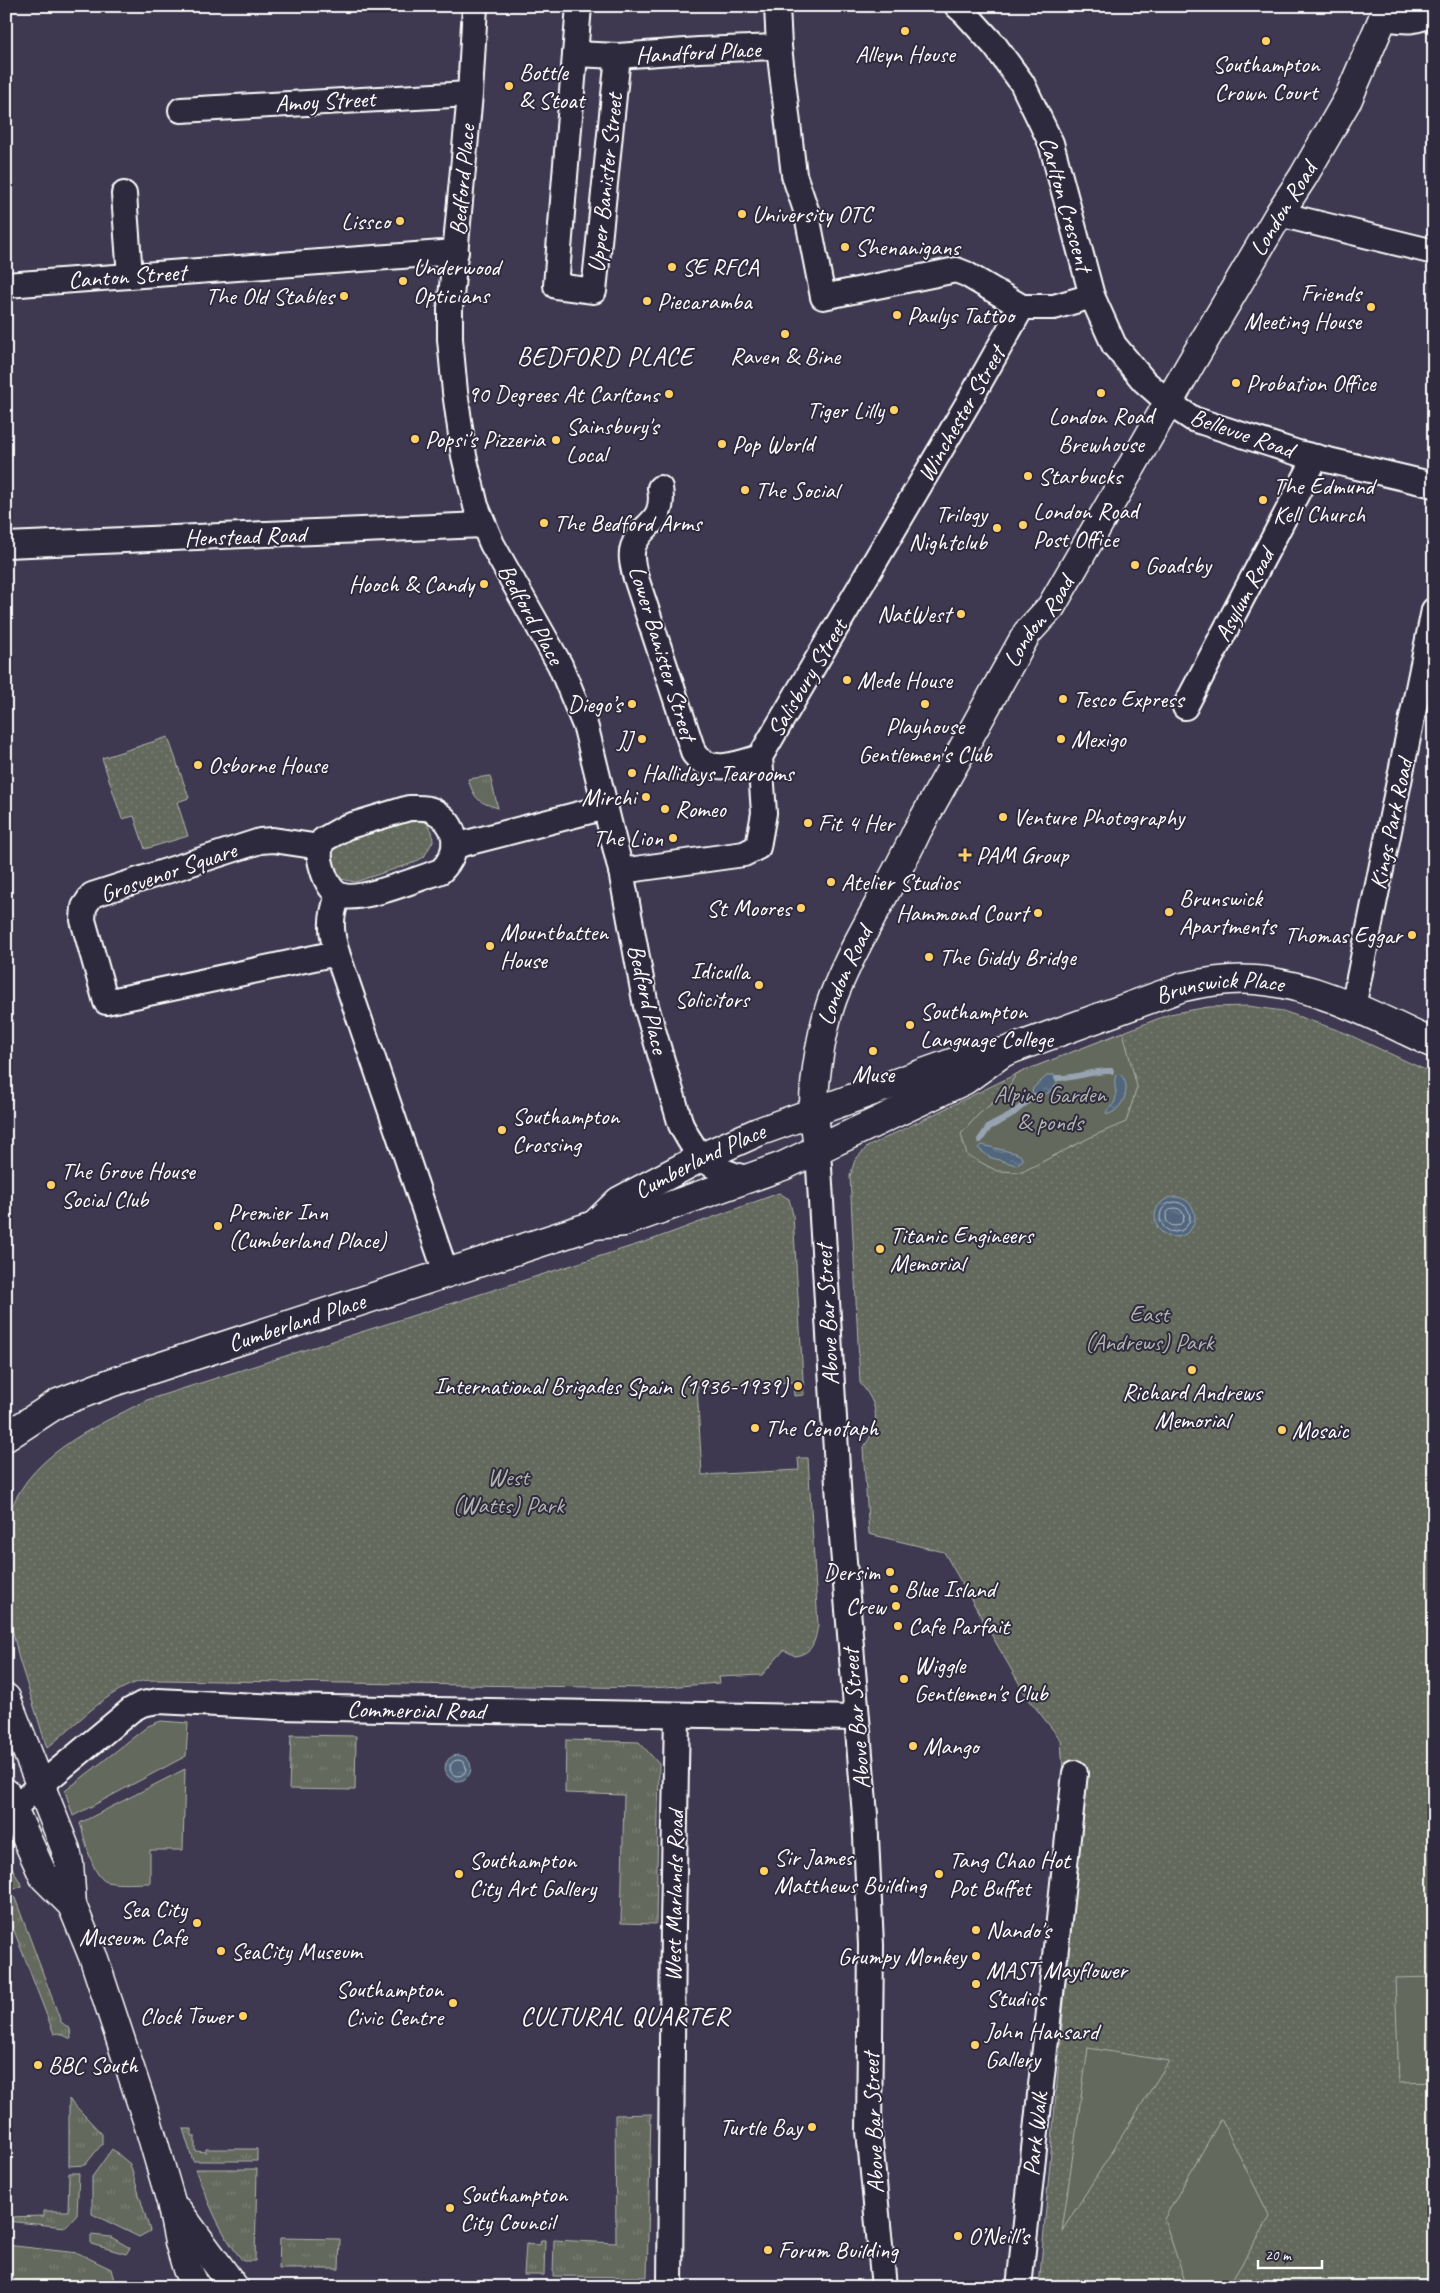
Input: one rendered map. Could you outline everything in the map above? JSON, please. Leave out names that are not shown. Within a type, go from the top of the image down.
[{"type":"main road","name":"London Road","points":[[818,1151],[814,1112],[819,1066],[831,1003],[855,948],[917,831],[1027,633],[1051,607],[1348,98],[1386,10]]},
{"type":"main road","name":"Brunswick Place","points":[[814,1112],[960,1060],[1004,1052],[1183,987],[1206,982],[1254,980],[1275,982],[1304,989],[1353,1007],[1434,1044]]},
{"type":"main road","name":"Brunswick Place","points":[[818,1151],[966,1080],[1004,1052]]},
{"type":"main road","name":"Cumberland Place","points":[[594,1224],[619,1201],[702,1157],[758,1132],[814,1112]]},
{"type":"main road","name":"Cumberland Place","points":[[6,1436],[58,1403],[113,1382],[594,1224],[624,1222],[818,1151]]},
{"type":"main road","points":[[6,1698],[66,1850],[72,1905],[106,1994],[148,2122],[171,2202],[179,2242],[187,2269],[196,2287]]},
{"type":"main road","points":[[9,1805],[44,1877],[72,1905]]},
{"type":"main road","points":[[171,2202],[234,2287]]},
{"type":"street","name":"Bedford Place","points":[[475,6],[470,94],[450,308],[450,349],[464,456],[483,526],[560,666],[586,728],[621,871],[649,1015],[681,1126],[687,1138],[702,1157],[723,1173],[746,1178]]},
{"type":"street","name":"Upper Banister Street","points":[[578,6],[556,286],[594,291],[618,56]]},
{"type":"street","points":[[777,6],[779,47],[794,175],[806,210],[823,297],[956,270],[1022,307],[1054,307],[1092,296]]},
{"type":"street","name":"Carlton Crescent","points":[[957,6],[995,46],[1022,83],[1051,143],[1092,296],[1114,345],[1144,381],[1169,403]]},
{"type":"street","points":[[1386,10],[1411,21],[1426,17],[1434,11]]},
{"type":"street","name":"Handford Place","points":[[618,56],[779,47]]},
{"type":"street","points":[[575,54],[618,56]]},
{"type":"street","name":"Amoy Street","points":[[181,110],[470,94]]},
{"type":"street","points":[[124,194],[130,276]]},
{"type":"street","points":[[1279,214],[1434,252]]},
{"type":"street","name":"Canton Street","points":[[6,284],[456,252]]},
{"type":"street","name":"Winchester Street","points":[[899,521],[1022,307]]},
{"type":"street","name":"Bellevue Road","points":[[1169,403],[1193,419],[1316,457],[1434,486]]},
{"type":"street","name":"Asylum Road","points":[[1185,707],[1316,457]]},
{"type":"street","name":"Lower Banister Street","points":[[660,488],[662,500],[659,512],[633,547],[632,560],[635,575],[694,754],[707,766],[717,767],[760,757]]},
{"type":"street","name":"Salisbury Street","points":[[621,871],[744,854],[758,847],[764,813],[760,757],[899,521]]},
{"type":"street","name":"Henstead Road","points":[[6,545],[483,526]]},
{"type":"street","name":"Kings Park Road","points":[[1353,1007],[1434,610]]},
{"type":"street","points":[[455,846],[606,807]]},
{"type":"street","points":[[409,808],[431,809],[447,821],[453,834],[455,846],[450,862],[441,871],[358,897],[348,898],[338,895],[331,888],[325,877],[319,857],[320,847],[323,840],[346,827],[409,808]]},
{"type":"street","name":"Grosvenor Square","points":[[320,847],[273,840],[260,841],[92,895],[84,907],[83,920],[106,1002],[337,953]]},
{"type":"street","points":[[338,895],[332,913],[332,934],[337,953],[446,1273]]},
{"type":"street","name":"Above Bar Street","points":[[818,1151],[833,1421],[865,1815],[871,1945],[869,2131],[884,2287]]},
{"type":"street","name":"Commercial Road","points":[[9,1805],[41,1786],[131,1710],[142,1704],[158,1700],[278,1707],[856,1718]]},
{"type":"street","name":"West Marlands Road","points":[[670,2287],[677,1715]]},
{"type":"street","name":"Park Walk","points":[[1019,2287],[1076,1773]]},
{"type":"green space","points":[[168,737],[189,798],[177,802],[188,836],[145,849],[134,816],[122,819],[102,758]]},
{"type":"green space","points":[[490,776],[498,808],[478,799],[468,779]]},
{"type":"green space","points":[[411,817],[425,821],[432,831],[433,841],[424,857],[413,863],[355,882],[341,879],[332,869],[328,857],[333,844],[343,836]]},
{"type":"green space","name":"East (Andrews) Park","points":[[1248,1006],[1283,1011],[1343,1032],[1434,1074],[1434,2287],[1039,2287],[1079,1833],[1063,1772],[1061,1740],[1027,1697],[944,1552],[869,1534],[863,1448],[873,1431],[875,1415],[871,1399],[860,1383],[850,1176],[855,1160],[867,1147],[1016,1074],[1170,1014],[1208,1007]]},
{"type":"green space","name":"Alpine Garden & ponds","points":[[1123,1032],[1137,1087],[1126,1122],[1093,1136],[1022,1172],[997,1171],[967,1155],[961,1134],[979,1114],[1006,1092],[1016,1074]]},
{"type":"green space","name":"West (Watts) Park","points":[[779,1193],[789,1199],[793,1215],[804,1395],[794,1396],[793,1382],[697,1387],[702,1475],[799,1470],[798,1458],[808,1458],[818,1625],[812,1646],[806,1652],[795,1656],[784,1650],[762,1675],[719,1677],[720,1683],[651,1688],[144,1681],[117,1691],[80,1719],[47,1748],[19,1659],[8,1610],[6,1525],[14,1501],[27,1481],[43,1463],[62,1448],[82,1434],[147,1400],[651,1240]]},
{"type":"green space","points":[[161,1721],[188,1723],[186,1756],[73,1816],[65,1791],[148,1726]]},
{"type":"green space","points":[[291,1735],[356,1736],[355,1790],[289,1789]]},
{"type":"green space","points":[[566,1740],[639,1742],[659,1764],[656,1924],[621,1923],[624,1795],[565,1793]]},
{"type":"green space","points":[[185,1769],[183,1850],[150,1850],[150,1883],[117,1883],[107,1882],[102,1879],[93,1865],[80,1823]]},
{"type":"green space","points":[[6,1861],[10,1864],[22,1886],[12,1890],[61,2022],[70,2029],[71,2039],[59,2033],[54,2034],[6,1910]]},
{"type":"green space","points":[[1434,1977],[1434,2082],[1399,2083],[1395,1978]]},
{"type":"green space","points":[[1088,2048],[1169,2061],[1062,2231]]},
{"type":"green space","points":[[69,2099],[102,2134],[102,2144],[85,2165],[69,2166]]},
{"type":"green space","points":[[651,2114],[647,2277],[553,2276],[554,2240],[616,2243],[615,2115]]},
{"type":"green space","points":[[1221,2119],[1270,2217],[1228,2287],[1187,2287],[1164,2219]]},
{"type":"green space","points":[[183,2129],[192,2129],[192,2136],[195,2136],[195,2151],[206,2152],[206,2149],[257,2149],[257,2161],[193,2161]]},
{"type":"green space","points":[[112,2149],[130,2164],[150,2231],[139,2237],[92,2214],[92,2177]]},
{"type":"green space","points":[[195,2169],[257,2169],[255,2261],[243,2261],[235,2251],[215,2217]]},
{"type":"green space","points":[[69,2173],[79,2173],[77,2215],[66,2227],[6,2221],[6,2217],[44,2216],[44,2211],[68,2211]]},
{"type":"green space","points":[[91,2235],[111,2237],[130,2248],[126,2254],[91,2244]]},
{"type":"green space","points":[[280,2238],[340,2239],[339,2269],[279,2269]]},
{"type":"green space","points":[[541,2240],[545,2240],[544,2275],[524,2275],[526,2244],[540,2245]]},
{"type":"green space","points":[[6,2245],[78,2253],[111,2269],[116,2287],[6,2287]]},
{"type":"water","points":[[1120,1074],[1126,1085],[1125,1097],[1118,1107],[1109,1114],[1106,1113],[1113,1105],[1116,1097],[1115,1078],[1116,1075]]},
{"type":"water","points":[[1048,1075],[1055,1075],[1058,1079],[1055,1086],[1047,1094],[1036,1097],[1032,1093],[1033,1088]]},
{"type":"water","points":[[982,1145],[1015,1153],[1020,1155],[1023,1160],[1016,1165],[989,1157],[978,1148]]},
{"type":"water","points":[[1179,1197],[1186,1200],[1192,1206],[1195,1217],[1194,1225],[1186,1234],[1179,1237],[1171,1237],[1164,1234],[1156,1225],[1155,1213],[1158,1206],[1167,1198]]},
{"type":"water","points":[[458,1755],[467,1759],[471,1768],[467,1777],[458,1781],[449,1777],[445,1768],[449,1759]]},
{"type":"waterway","points":[[1057,1078],[1111,1071]]},
{"type":"waterway","points":[[980,1140],[989,1127],[1010,1116],[1034,1096]]},
{"type":"place","name":"Alleyn House","points":[[905,31]]},
{"type":"place","name":"Southampton Crown Court","points":[[1266,41]]},
{"type":"place","name":"Bottle & Stoat","points":[[509,86]]},
{"type":"place","name":"University OTC","points":[[742,214]]},
{"type":"place","name":"Lissco","points":[[400,221]]},
{"type":"place","name":"Shenanigans","points":[[845,247]]},
{"type":"place","name":"SE RFCA","points":[[672,267]]},
{"type":"place","name":"Underwood Opticians","points":[[403,281]]},
{"type":"place","name":"The Old Stables","points":[[344,296]]},
{"type":"place","name":"Piecaramba","points":[[647,301]]},
{"type":"place","name":"Friends Meeting House","points":[[1371,307]]},
{"type":"place","name":"Paulys Tattoo","points":[[897,315]]},
{"type":"place","name":"Raven & Bine","points":[[785,334]]},
{"type":"place","name":"Probation Office","points":[[1236,383]]},
{"type":"place","name":"London Road Brewhouse","points":[[1101,393]]},
{"type":"place","name":"90 Degrees At Carltons","points":[[669,394]]},
{"type":"place","name":"Tiger Lilly","points":[[894,410]]},
{"type":"place","name":"Popsi's Pizzeria","points":[[415,439]]},
{"type":"place","name":"Sainsbury's Local","points":[[556,440]]},
{"type":"place","name":"Pop World","points":[[722,444]]},
{"type":"place","name":"Starbucks","points":[[1028,476]]},
{"type":"place","name":"The Social","points":[[745,490]]},
{"type":"place","name":"The Edmund Kell Church","points":[[1263,500]]},
{"type":"place","name":"The Bedford Arms","points":[[544,523]]},
{"type":"place","name":"London Road Post Office","points":[[1023,525]]},
{"type":"place","name":"Trilogy Nightclub","points":[[997,528]]},
{"type":"place","name":"Goadsby","points":[[1135,565]]},
{"type":"place","name":"Hooch & Candy","points":[[484,584]]},
{"type":"place","name":"NatWest","points":[[961,614]]},
{"type":"place","name":"Mede House","points":[[847,680]]},
{"type":"place","name":"Tesco Express","points":[[1063,699]]},
{"type":"place","name":"Diego’s","points":[[632,704]]},
{"type":"place","name":"Playhouse Gentlemen's Club","points":[[925,704]]},
{"type":"place","name":"JJ","points":[[642,739]]},
{"type":"place","name":"Mexigo","points":[[1061,739]]},
{"type":"place","name":"Osborne House","points":[[198,765]]},
{"type":"place","name":"Hallidays Tearooms","points":[[632,773]]},
{"type":"place","name":"Mirchi","points":[[646,797]]},
{"type":"place","name":"Romeo","points":[[665,809]]},
{"type":"place","name":"Venture Photography","points":[[1003,817]]},
{"type":"place","name":"Fit 4 Her","points":[[808,823]]},
{"type":"place","name":"The Lion","points":[[673,838]]},
{"type":"place","name":"PAM Group","points":[[965,855]]},
{"type":"place","name":"Atelier Studios","points":[[831,882]]},
{"type":"place","name":"St Moores","points":[[801,908]]},
{"type":"place","name":"Brunswick Apartments","points":[[1169,912]]},
{"type":"place","name":"Hammond Court","points":[[1038,913]]},
{"type":"place","name":"Thomas Eggar","points":[[1412,935]]},
{"type":"place","name":"Mountbatten House","points":[[490,946]]},
{"type":"place","name":"The Giddy Bridge","points":[[929,957]]},
{"type":"place","name":"Idiculla Solicitors","points":[[759,985]]},
{"type":"place","name":"Southampton Language College","points":[[910,1025]]},
{"type":"place","name":"Muse","points":[[873,1051]]},
{"type":"place","name":"Southampton Crossing","points":[[502,1130]]},
{"type":"place","name":"The Grove House Social Club","points":[[51,1185]]},
{"type":"place","name":"Premier Inn (Cumberland Place)","points":[[218,1226]]},
{"type":"place","name":"Titanic Engineers Memorial","points":[[880,1249]]},
{"type":"place","name":"Richard Andrews Memorial","points":[[1192,1370]]},
{"type":"place","name":"International Brigades Spain (1936-1939)","points":[[798,1386]]},
{"type":"place","name":"The Cenotaph","points":[[755,1428]]},
{"type":"place","name":"Mosaic","points":[[1282,1430]]},
{"type":"place","name":"Dersim","points":[[890,1572]]},
{"type":"place","name":"Blue Island","points":[[894,1589]]},
{"type":"place","name":"Crew","points":[[896,1606]]},
{"type":"place","name":"Cafe Parfait","points":[[898,1626]]},
{"type":"place","name":"Wiggle Gentlemen's Club","points":[[904,1679]]},
{"type":"place","name":"Mango","points":[[913,1746]]},
{"type":"place","name":"Sir James Matthews Building","points":[[764,1871]]},
{"type":"place","name":"Southampton City Art Gallery","points":[[459,1874]]},
{"type":"place","name":"Tang Chao Hot Pot Buffet","points":[[939,1874]]},
{"type":"place","name":"Sea City Museum Cafe","points":[[197,1923]]},
{"type":"place","name":"Nando's","points":[[976,1930]]},
{"type":"place","name":"SeaCity Museum","points":[[221,1951]]},
{"type":"place","name":"Grumpy Monkey","points":[[976,1956]]},
{"type":"place","name":"MAST Mayflower Studios","points":[[976,1984]]},
{"type":"place","name":"Southampton Civic Centre","points":[[453,2003]]},
{"type":"place","name":"Clock Tower","points":[[243,2016]]},
{"type":"place","name":"John Hansard Gallery","points":[[975,2045]]},
{"type":"place","name":"BBC South","points":[[38,2065]]},
{"type":"place","name":"Turtle Bay","points":[[812,2127]]},
{"type":"place","name":"Southampton City Council","points":[[450,2208]]},
{"type":"place","name":"O’Neill’s","points":[[958,2236]]},
{"type":"place","name":"Forum Building","points":[[768,2250]]},
{"type":"district","name":"BEDFORD PLACE","points":[[605,356]]},
{"type":"district","name":"CULTURAL QUARTER","points":[[625,2016]]}]
